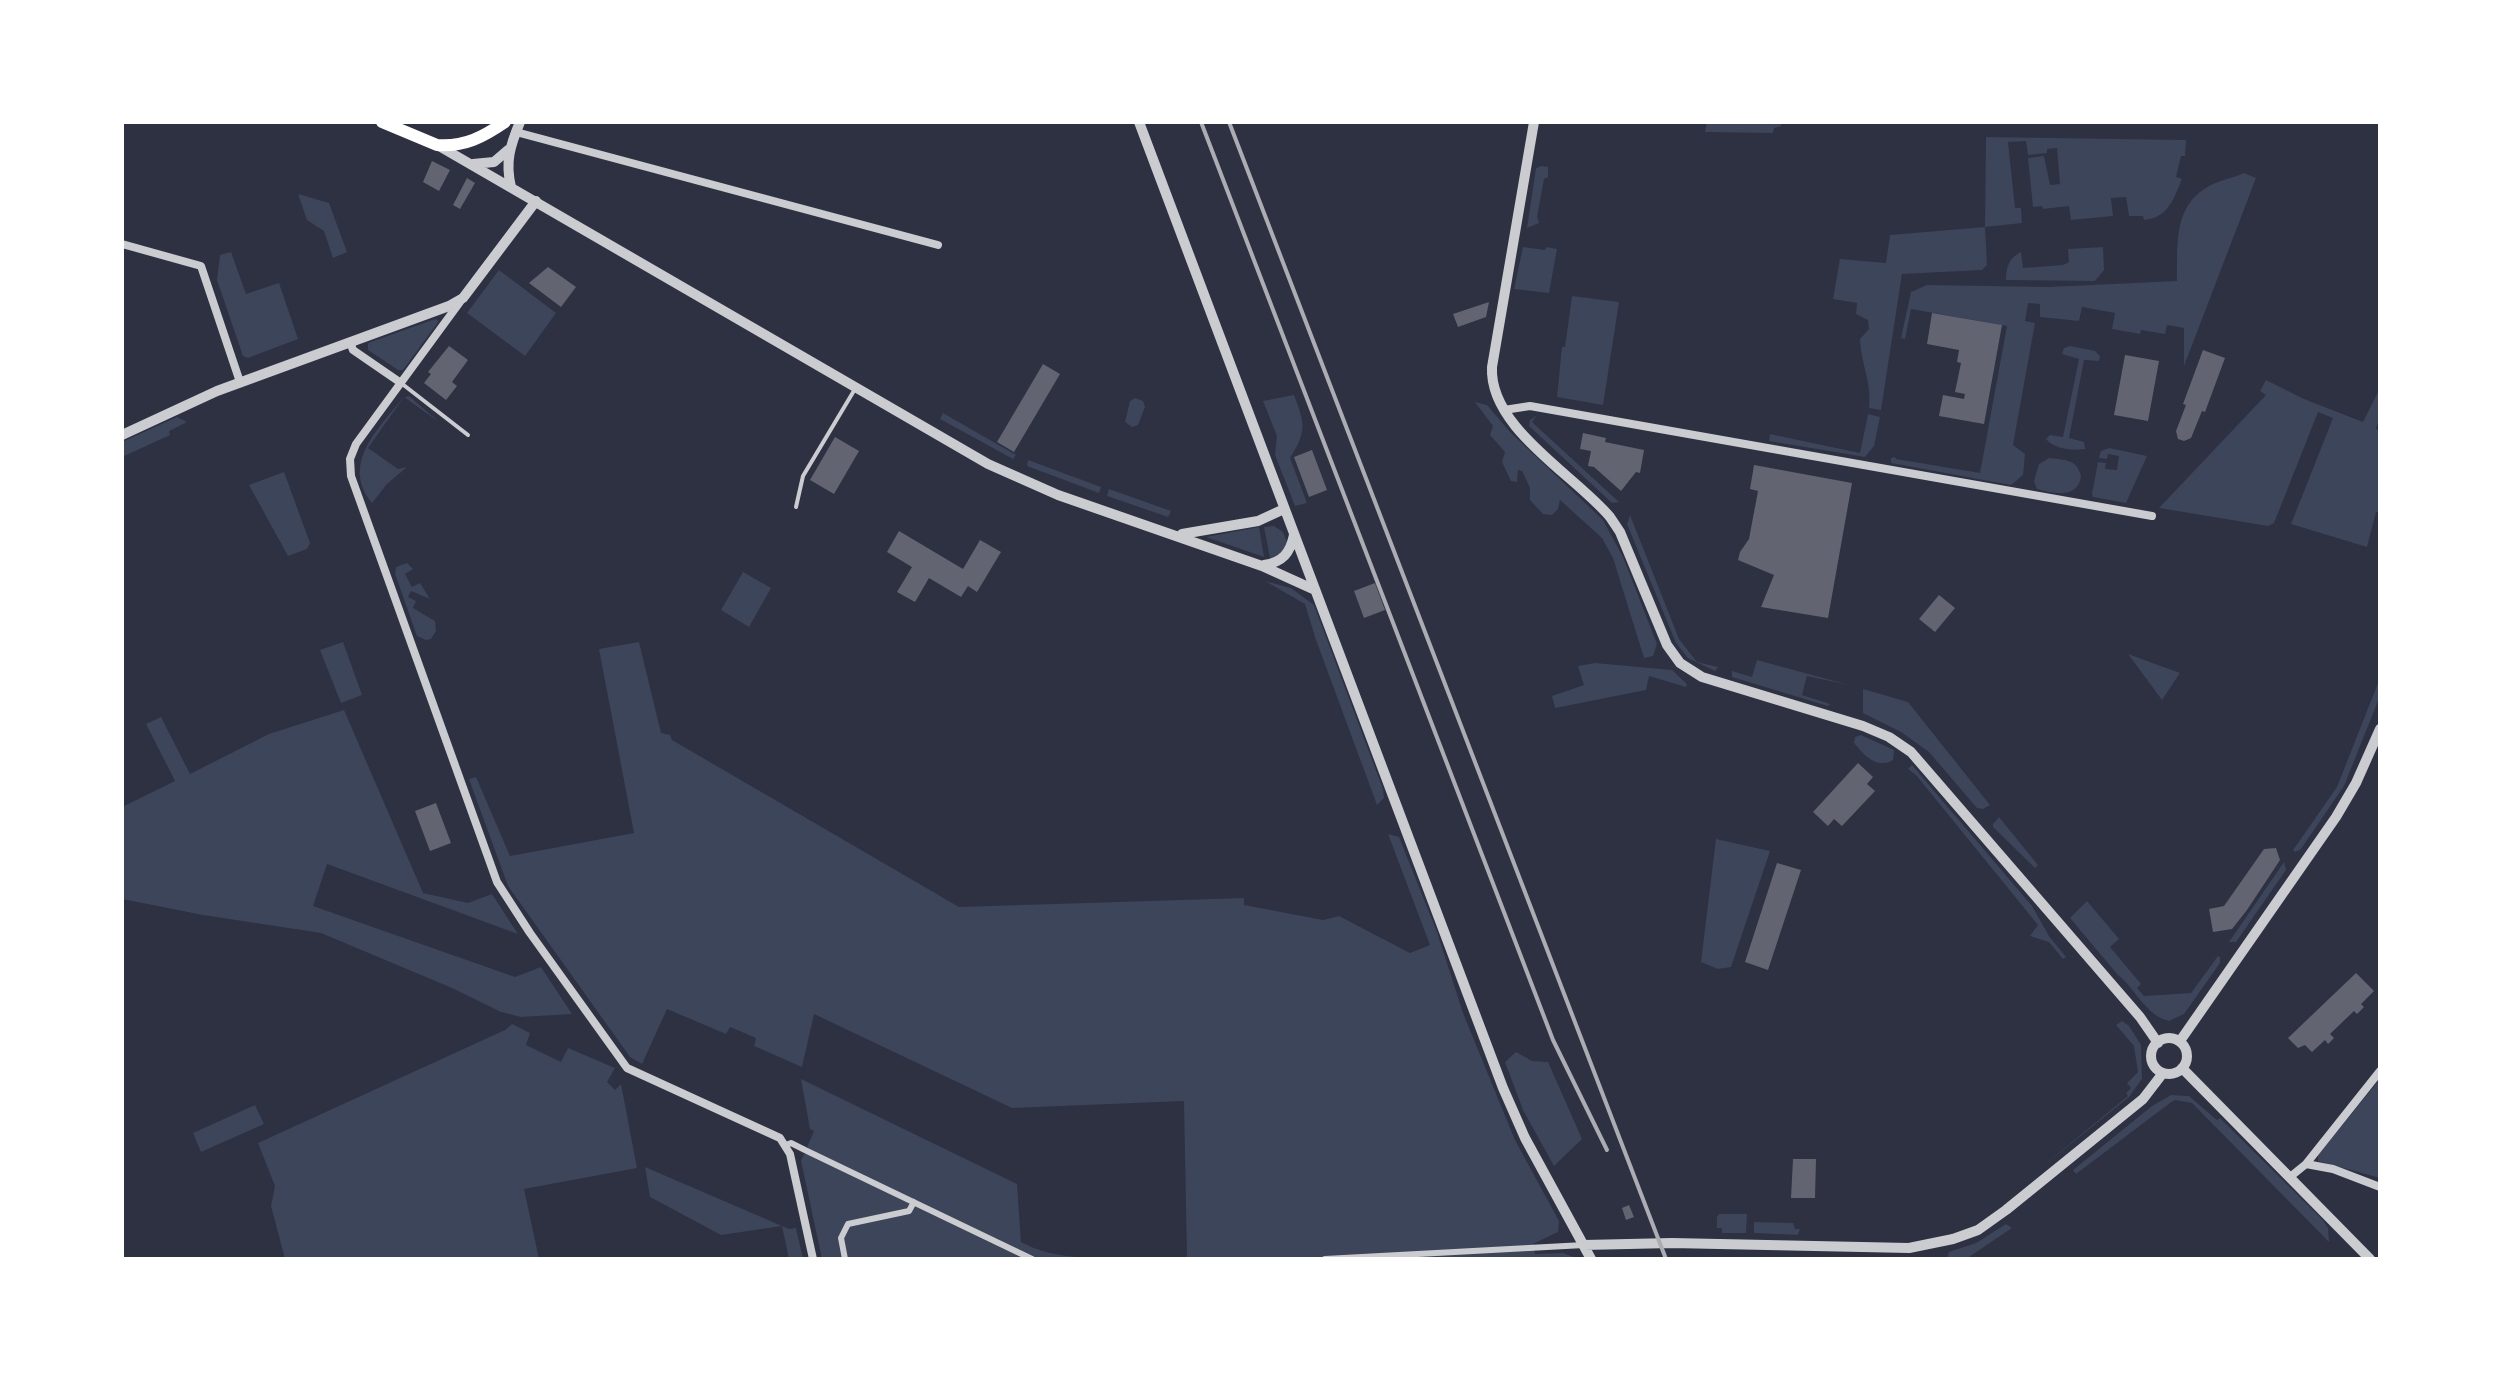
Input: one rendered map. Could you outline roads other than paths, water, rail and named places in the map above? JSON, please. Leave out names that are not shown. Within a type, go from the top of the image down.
[{"type":"main road","points":[[382,122],[437,145],[463,145],[505,122]]},
{"type":"street","points":[[1139,122],[1503,1088],[1525,1138],[1591,1259]]},
{"type":"street","points":[[1534,122],[1492,367],[1492,384],[1497,400],[1519,430],[1610,517],[1620,532],[1667,645],[1680,663],[1702,677],[1863,726],[1889,737],[1911,752],[2008,860],[2140,1017],[2158,1043]]},
{"type":"street","points":[[511,187],[506,165],[518,127],[938,245]]},
{"type":"street","points":[[437,145],[961,449],[1013,476],[1058,495],[1262,566],[1315,590]]},
{"type":"street","points":[[467,163],[494,162],[509,150]]},
{"type":"street","points":[[536,201],[356,444],[350,459],[351,476],[497,882],[522,922],[627,1068],[772,1132],[786,1145],[813,1259]]},
{"type":"street","points":[[122,244],[201,266],[240,382]]},
{"type":"street","points":[[122,435],[240,382],[449,306],[463,298]]},
{"type":"street","points":[[350,342],[353,350],[401,383]]},
{"type":"street","points":[[1504,410],[1530,406],[2152,516]]},
{"type":"street","points":[[1176,535],[1258,521],[1284,509]]},
{"type":"street","points":[[1262,566],[1282,560],[1291,549],[1294,534]]},
{"type":"street","points":[[2180,1041],[2336,817],[2356,783],[2380,729]]},
{"type":"street","points":[[2168,1038],[2180,1041],[2187,1054],[2182,1068],[2173,1073],[2163,1073],[2155,1067],[2151,1057],[2154,1047],[2168,1038]]},
{"type":"street","points":[[2182,1068],[2370,1259]]},
{"type":"street","points":[[2290,1177],[2306,1164],[2380,1071]]},
{"type":"street","points":[[1325,1259],[1672,1243],[1909,1248],[1953,1239],[1978,1230],[2006,1210],[2143,1099],[2163,1073]]},
{"type":"street","points":[[786,1145],[791,1143],[1032,1259]]},
{"type":"street","points":[[2306,1164],[2333,1169],[2380,1187]]},
{"type":"street","points":[[845,1259],[841,1238],[848,1224],[909,1211],[914,1202]]},
{"type":"lane","points":[[401,383],[468,435]]},
{"type":"lane","points":[[796,507],[803,476],[855,387]]},
{"type":"railway","points":[[1201,122],[1553,1040],[1607,1150]]},
{"type":"railway","points":[[1229,122],[1666,1259]]}]
